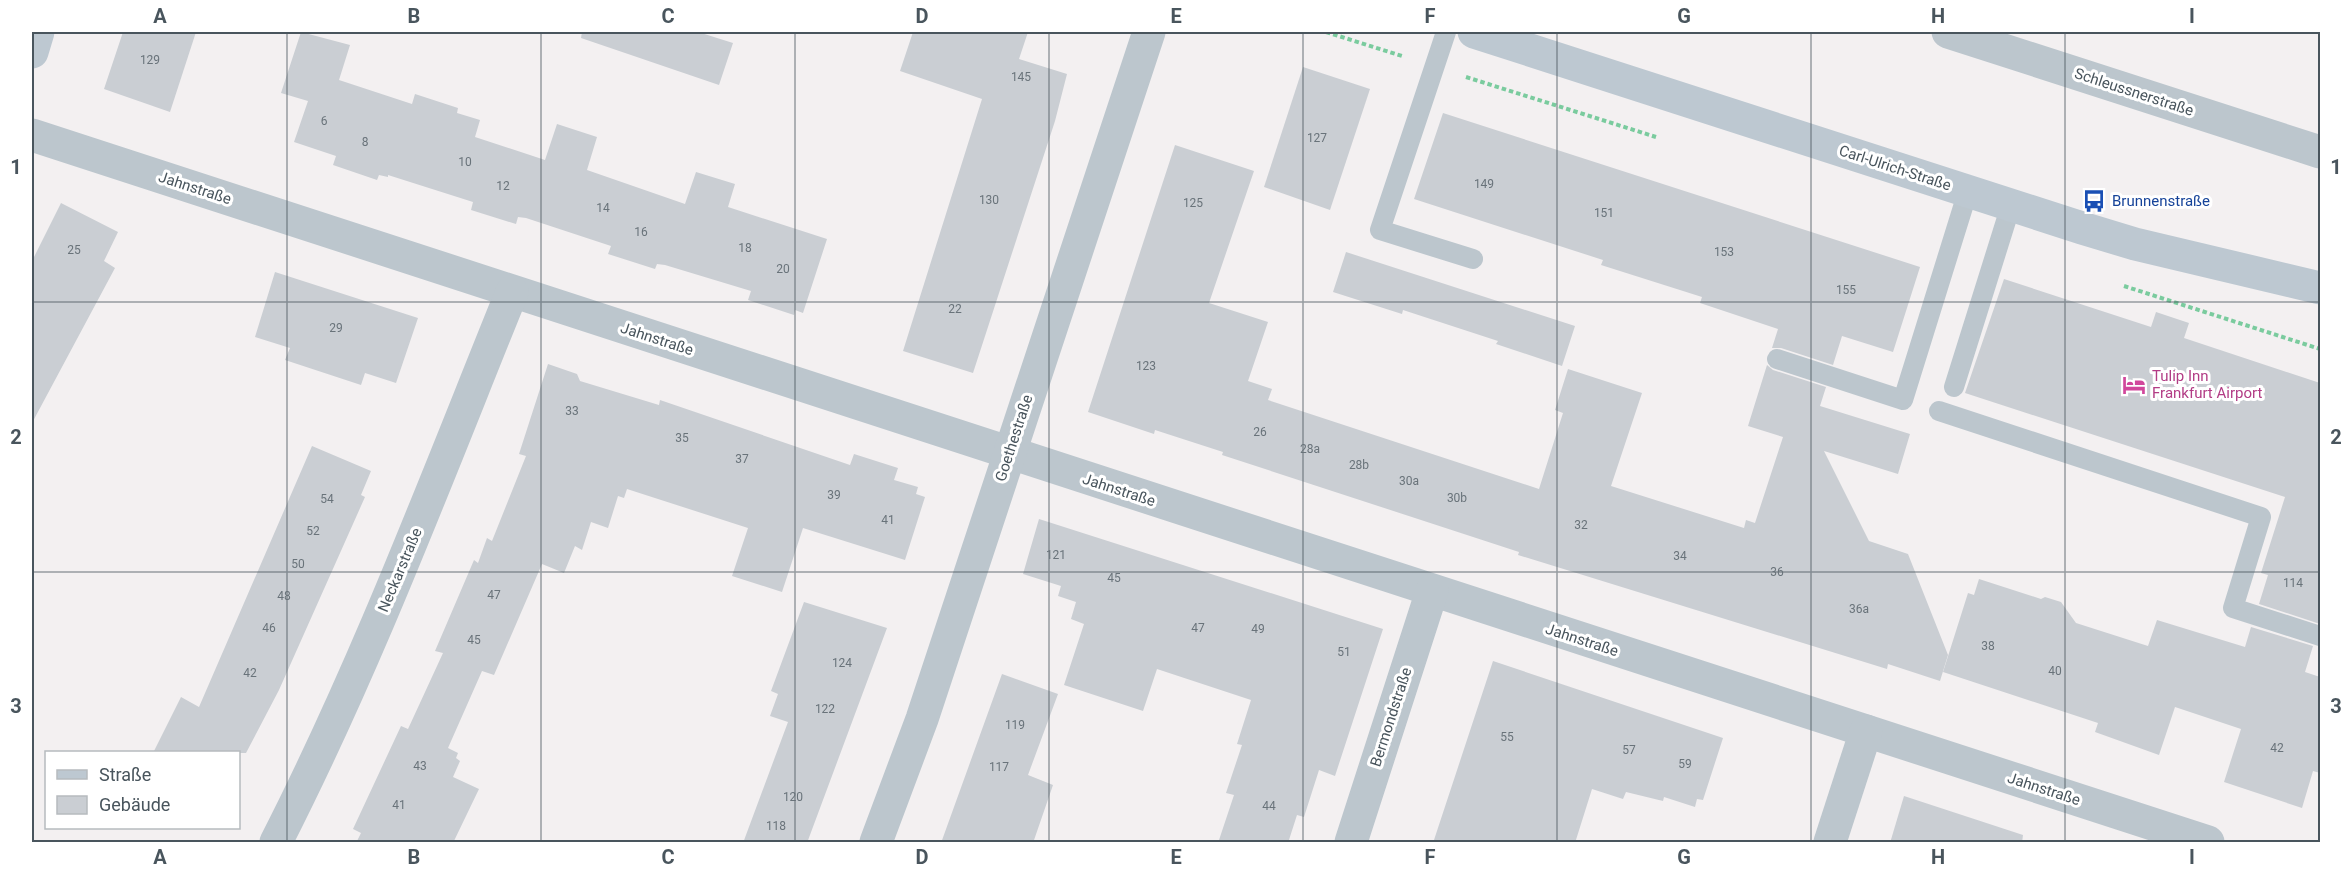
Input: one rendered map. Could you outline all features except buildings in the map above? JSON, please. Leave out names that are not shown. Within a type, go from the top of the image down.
[{"type":"main road","points":[[32,52],[38,32]]},
{"type":"main road","name":"Carl-Ulrich-Straße","points":[[1474,32],[2135,244],[2320,288]]},
{"type":"street","name":"Goethestraße","points":[[876,843],[922,719],[1149,32]]},
{"type":"street","name":"Schleussnerstraße","points":[[1948,32],[2320,152]]},
{"type":"street","name":"Jahnstraße","points":[[32,135],[2208,843]]},
{"type":"street","name":"Neckarstraße","points":[[276,843],[331,728],[403,566],[512,292]]},
{"type":"street","name":"Bermondstraße","points":[[1351,843],[1432,591]]},
{"type":"street","points":[[1830,843],[1866,731]]},
{"type":"lane","points":[[1446,32],[1380,230],[1473,259]]},
{"type":"lane","points":[[1777,359],[1903,400],[1968,191]]},
{"type":"lane","points":[[1954,387],[2011,205]]},
{"type":"lane","points":[[1939,411],[2261,517],[2233,608],[2320,636]]},
{"type":"place","name":"Brunnenstraße","points":[[2094,201]]},
{"type":"place","name":"Tulip Inn Frankfurt Airport","points":[[2134,385]]}]
